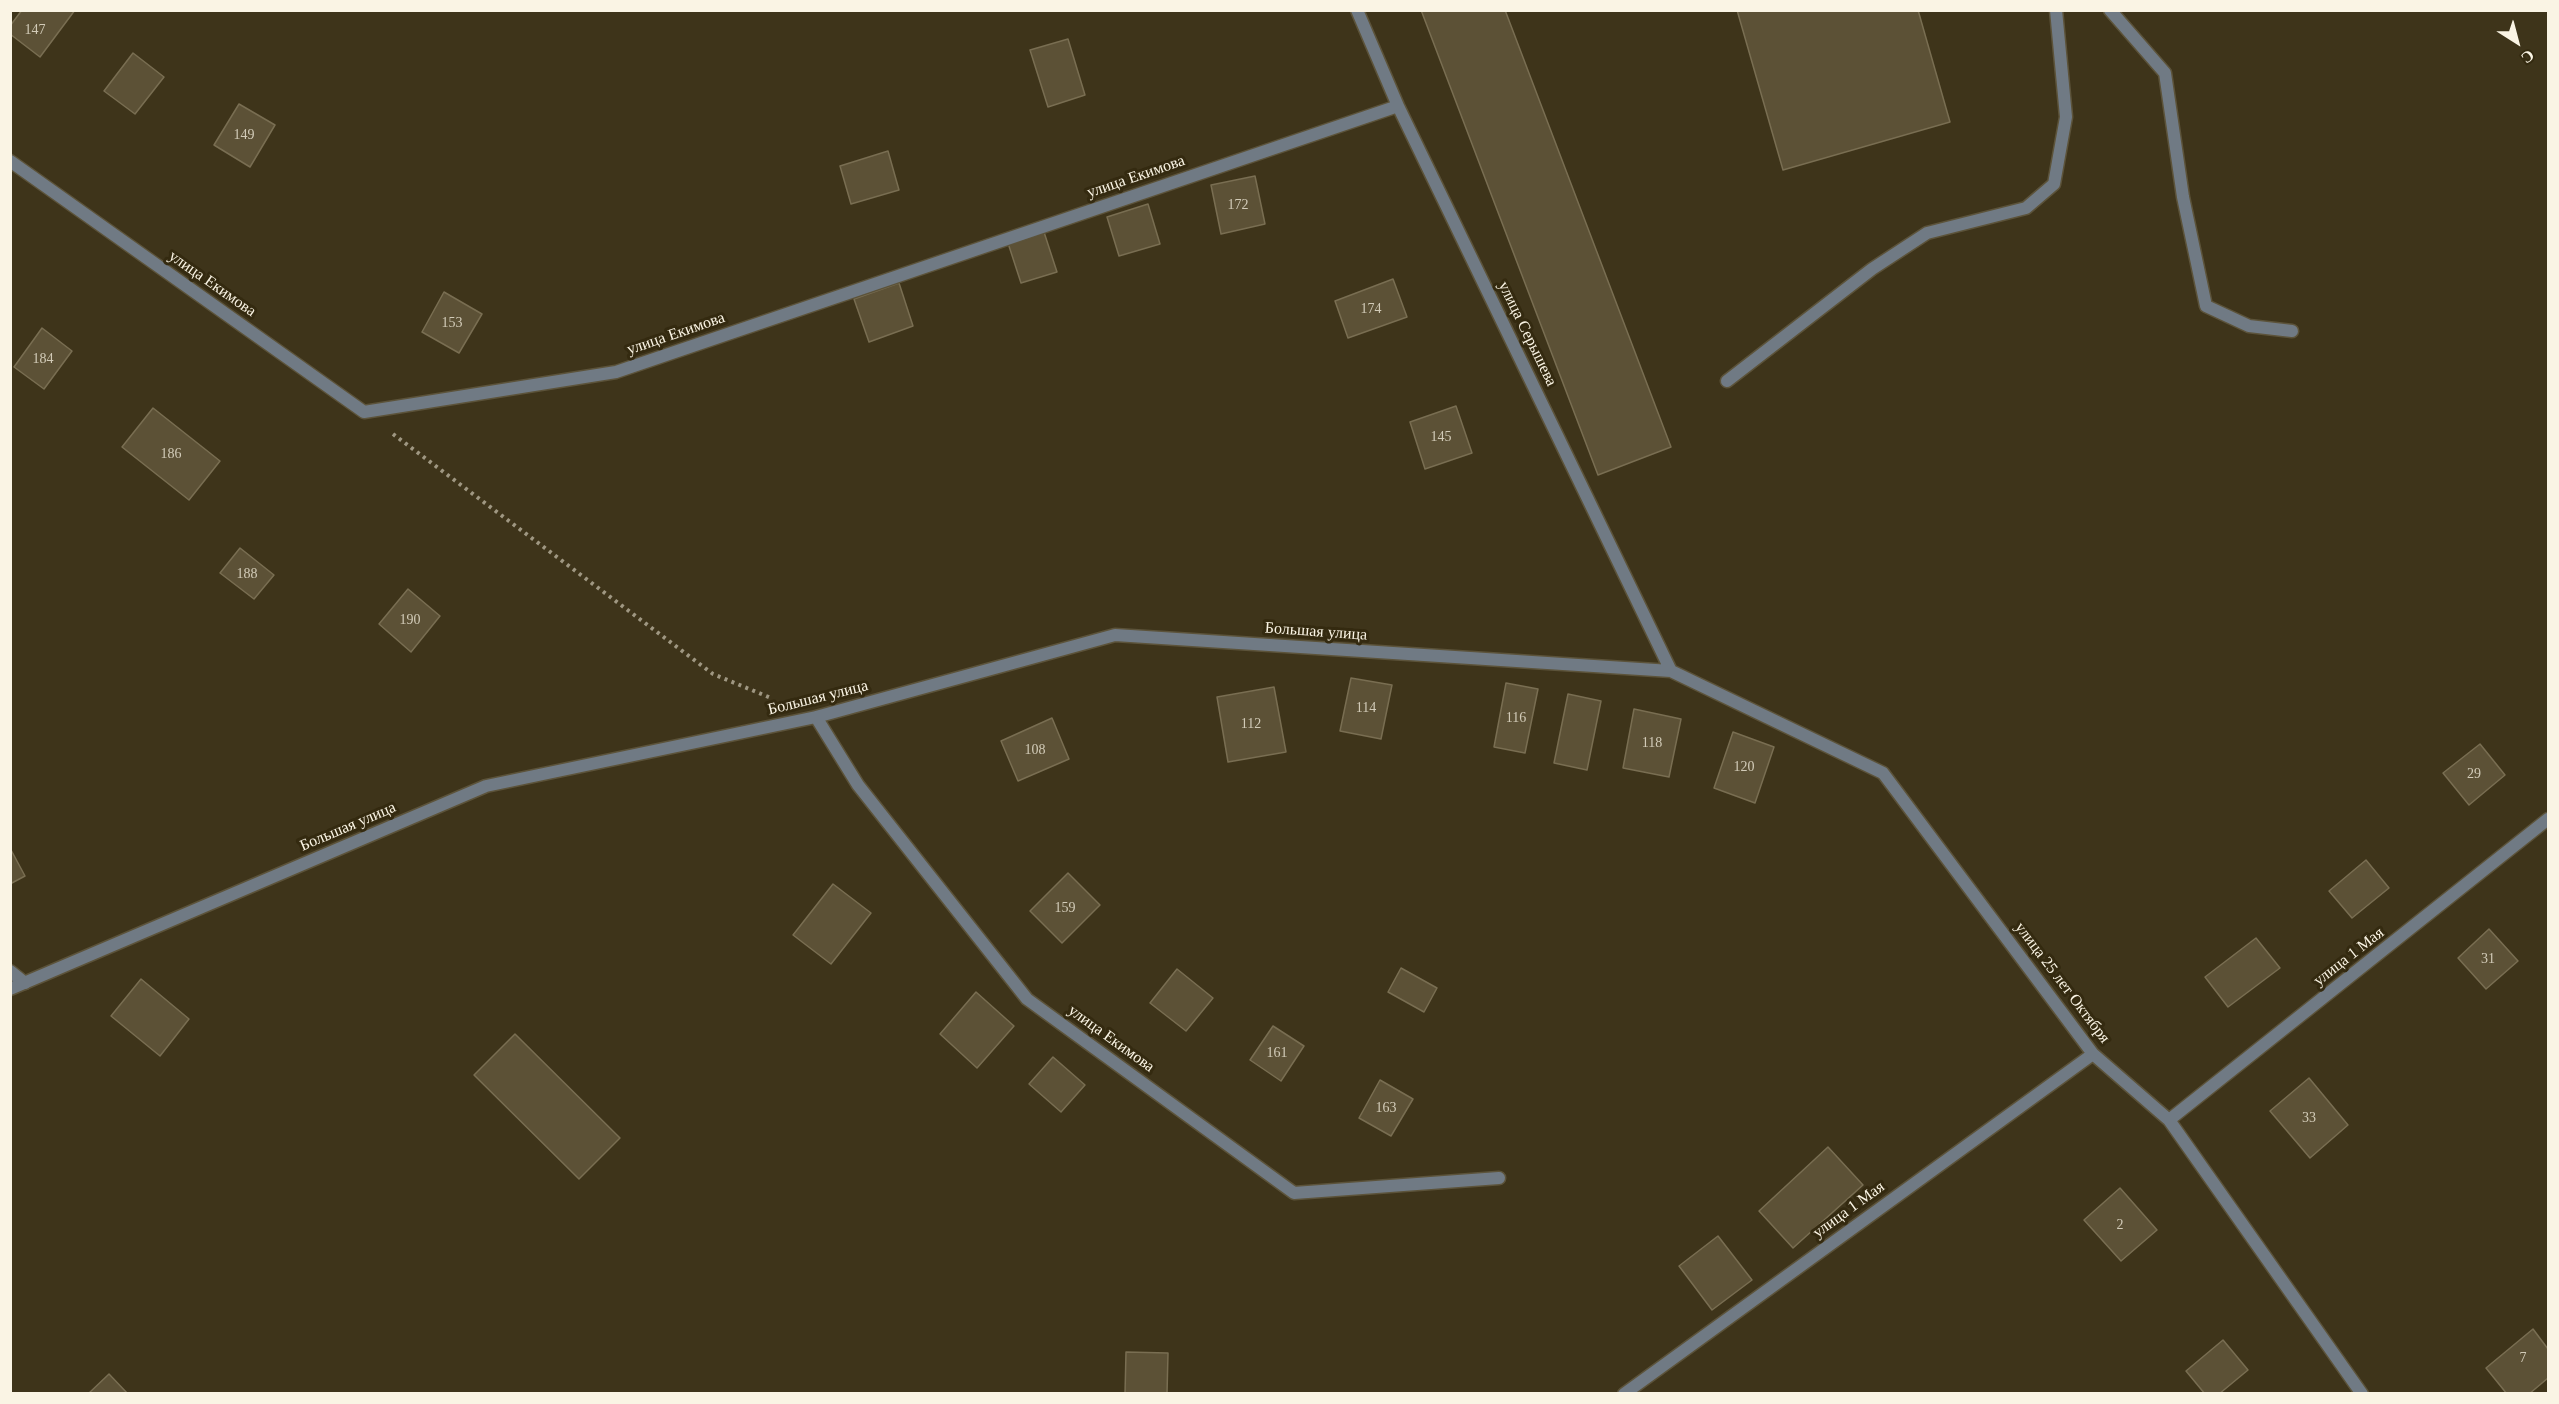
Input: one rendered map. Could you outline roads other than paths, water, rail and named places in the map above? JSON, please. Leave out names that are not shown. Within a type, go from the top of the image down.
[{"type":"street","name":"улица Серышева","points":[[1357,10],[1398,106],[1671,671]]},
{"type":"street","points":[[1727,381],[1872,269],[1927,233],[2026,208],[2054,184],[2066,117],[2056,10]]},
{"type":"street","points":[[2110,10],[2165,73],[2182,197],[2206,306],[2249,326],[2292,331]]},
{"type":"street","name":"улица Екимова","points":[[10,161],[364,412],[616,372],[1398,106]]},
{"type":"street","name":"Большая улица","points":[[10,989],[486,786],[816,717],[1115,635],[1671,671]]},
{"type":"street","name":"улица 25 лет Октября","points":[[1671,671],[1883,773],[2093,1054],[2169,1120],[2362,1394]]},
{"type":"street","name":"улица Екимова","points":[[816,717],[858,785],[1027,999],[1294,1193],[1499,1178]]},
{"type":"street","name":"улица 1 Мая","points":[[2169,1120],[2548,819]]},
{"type":"street","points":[[10,971],[26,983]]},
{"type":"street","name":"улица 1 Мая","points":[[1624,1394],[2093,1054]]}]
